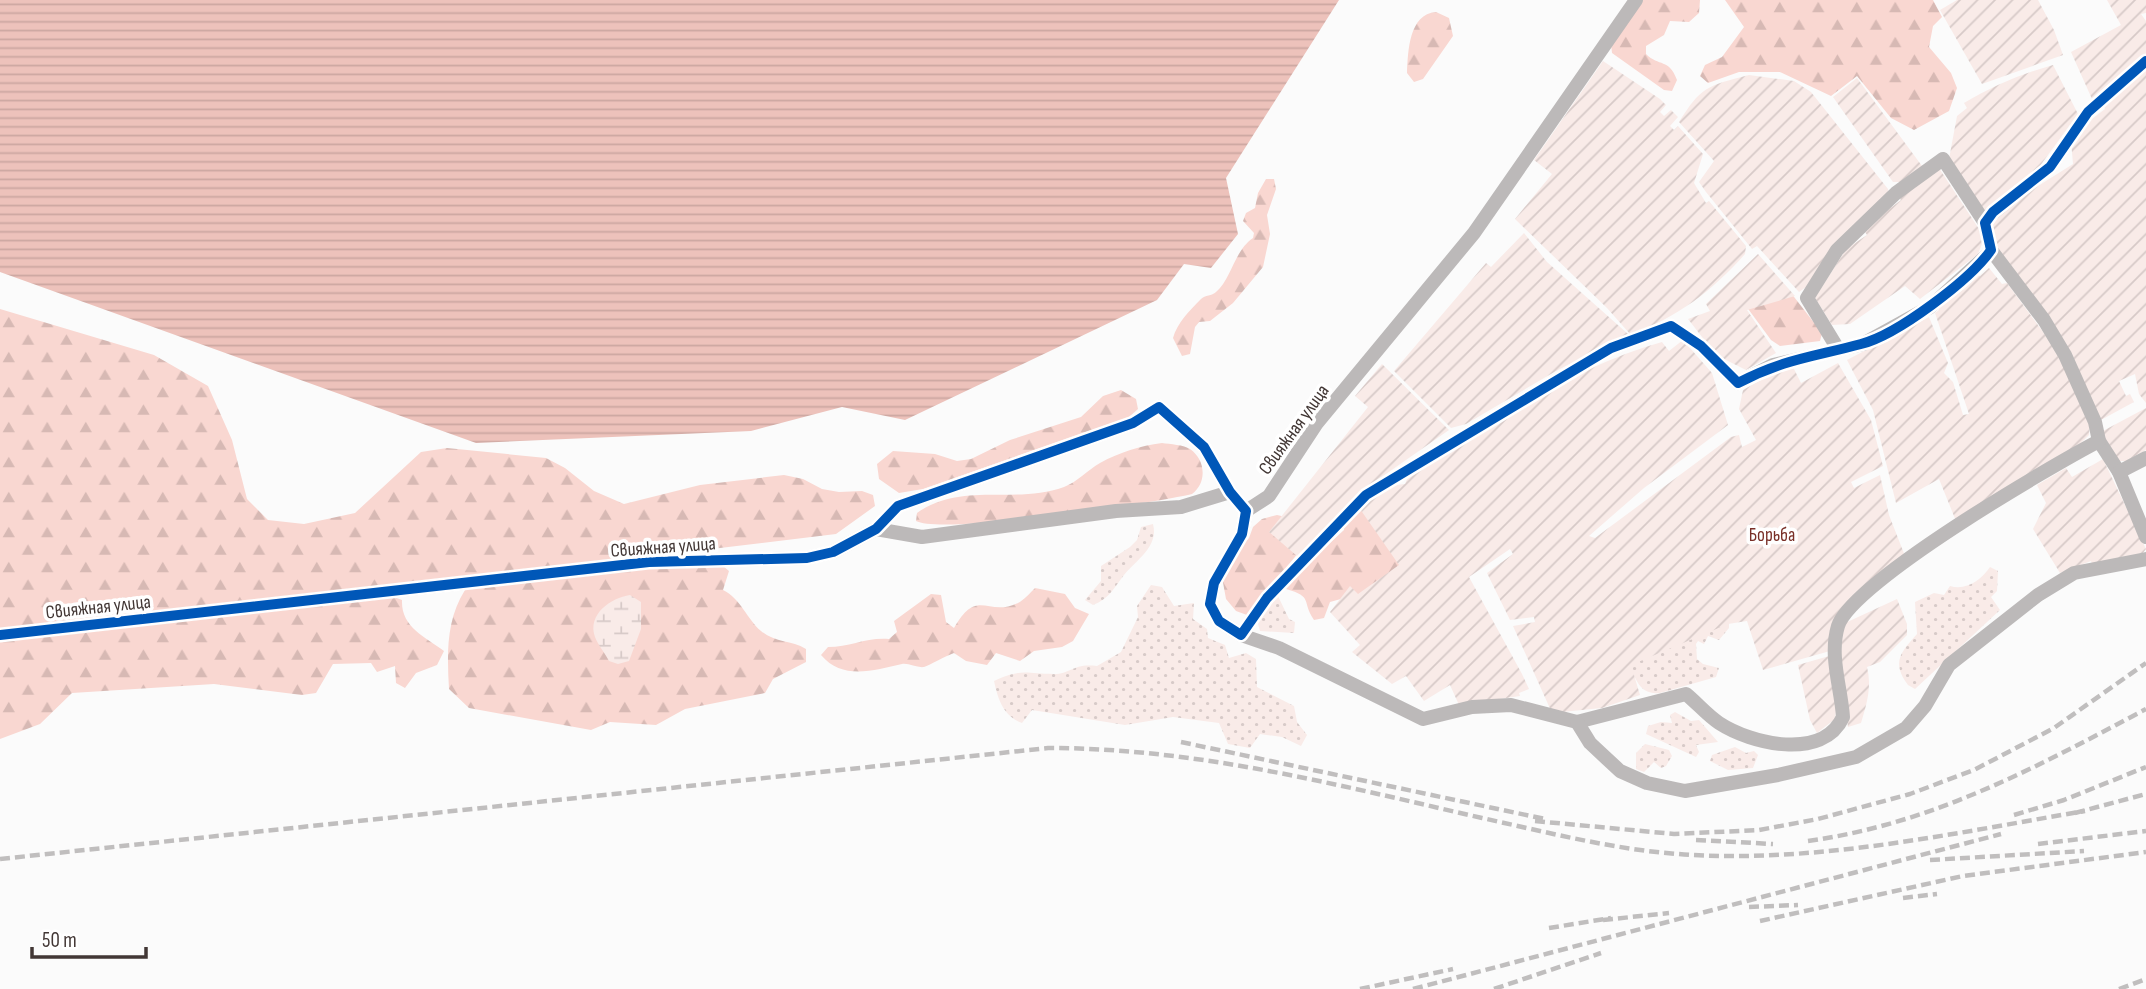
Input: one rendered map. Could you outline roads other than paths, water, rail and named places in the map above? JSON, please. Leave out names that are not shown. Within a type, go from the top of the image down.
[{"type":"street","name":"Свияжная улица","points":[[0,635],[649,562],[807,558],[833,552],[876,529],[898,506],[1133,423],[1159,407],[1204,447],[1230,492],[1246,511],[1269,496],[1317,423],[1474,233],[1636,0]]},
{"type":"street","points":[[1985,223],[1993,212],[2050,167],[2088,112],[2146,61]]},
{"type":"street","points":[[1838,349],[1807,298],[1837,250],[1896,193],[1942,159],[1985,223],[1991,250],[2044,320],[2065,355],[2095,422],[2099,441],[2119,472],[2146,537]]},
{"type":"street","points":[[1241,635],[1267,598],[1366,495],[1611,348],[1671,326],[1701,346],[1738,383],[1773,365],[1864,344],[1930,307],[1991,250]]},
{"type":"street","points":[[1246,511],[1242,534],[1214,583],[1210,604],[1219,621],[1241,635],[1279,648],[1423,719],[1472,707],[1511,705],[1577,722],[1686,694],[1719,722],[1747,737],[1794,744],[1828,736],[1843,717],[1835,651],[1838,626],[1849,607],[1904,562],[2046,469],[2099,441]]},
{"type":"street","points":[[2119,472],[2146,458]]},
{"type":"street","points":[[876,529],[922,537],[996,526],[1181,507],[1230,492]]},
{"type":"street","points":[[1577,722],[1590,743],[1620,771],[1647,783],[1685,790],[1856,757],[1897,736],[1906,728],[1925,706],[1949,665],[2038,595],[2074,573],[2146,559]]},
{"type":"railway","points":[[1535,821],[1674,834],[1759,830],[1818,819],[1910,794],[1974,770],[2054,728],[2146,663]]},
{"type":"railway","points":[[1808,841],[1854,833],[1941,807],[2024,772],[2146,709]]},
{"type":"railway","points":[[1181,742],[1545,819]]},
{"type":"railway","points":[[0,859],[1048,748],[1158,754],[1213,761],[1321,781],[1585,841],[1648,851],[1703,855],[1757,856],[1867,847],[2085,811]]},
{"type":"railway","points":[[2014,815],[2064,800],[2146,767]]},
{"type":"railway","points":[[2075,813],[2146,794]]},
{"type":"railway","points":[[2038,844],[2146,831]]},
{"type":"railway","points":[[1413,989],[2001,834]]},
{"type":"railway","points":[[1696,840],[1773,844]]},
{"type":"railway","points":[[1930,860],[2084,851]]},
{"type":"railway","points":[[1760,921],[1963,876],[2146,852]]},
{"type":"railway","points":[[1903,898],[1937,894]]},
{"type":"railway","points":[[1749,907],[1798,905]]},
{"type":"railway","points":[[1603,920],[1669,913]]},
{"type":"railway","points":[[1549,928],[1611,918]]},
{"type":"railway","points":[[1494,989],[1601,953]]},
{"type":"railway","points":[[1360,989],[1453,969]]},
{"type":"railway","points":[[2119,989],[2146,979]]},
{"type":"park label","name":"Борьба","points":[[1772,534]]}]
